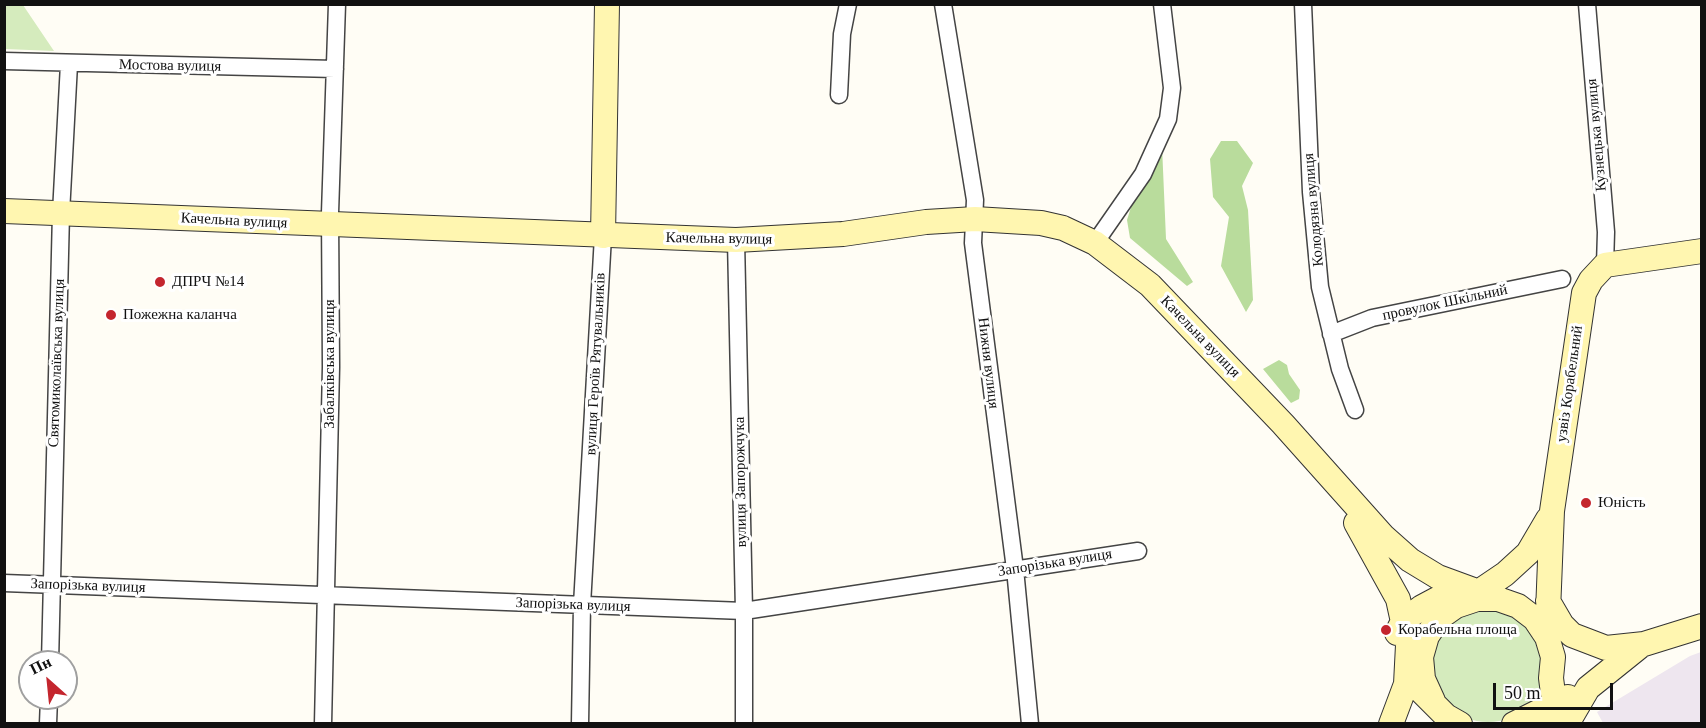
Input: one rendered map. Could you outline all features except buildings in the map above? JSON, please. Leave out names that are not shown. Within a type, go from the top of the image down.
[{"type":"street","name":"Забалківська вулиця","points":[[323,723],[337,4]]},
{"type":"street","name":"вулиця Героїв Рятувальників","points":[[580,723],[582,605],[603,236],[607,4]]},
{"type":"street","points":[[839,95],[842,34],[848,4]]},
{"type":"street","name":"Нижня вулиця","points":[[943,4],[973,182],[975,219],[973,243],[1015,569],[1030,723]]},
{"type":"street","points":[[1095,243],[1143,174],[1168,119],[1172,88],[1162,4]]},
{"type":"street","name":"Колодязна вулиця","points":[[1303,4],[1311,192],[1320,287],[1331,334],[1355,410]]},
{"type":"street","name":"Кузнецька вулиця","points":[[1587,4],[1605,232],[1605,265]]},
{"type":"street","name":"Мостова вулиця","points":[[4,61],[335,69]]},
{"type":"street","name":"Святомиколаївська вулиця","points":[[50,650],[62,213],[69,64]]},
{"type":"street","name":"Качельна вулиця","points":[[4,211],[736,240],[843,234],[926,222],[975,219],[1041,223],[1063,228],[1095,243],[1118,258],[1163,298],[1282,424],[1330,480],[1383,536],[1410,560],[1451,582],[1518,606],[1535,619],[1547,637]]},
{"type":"street","name":"вулиця Запорожчука","points":[[736,240],[744,611],[744,723]]},
{"type":"street","points":[[1605,265],[1701,251]]},
{"type":"street","name":"узвіз Корабельний","points":[[1556,713],[1551,678],[1553,657],[1547,637],[1552,512],[1578,320],[1584,293],[1591,280],[1605,265]]},
{"type":"street","name":"провулок Шкільний","points":[[1331,334],[1372,318],[1562,279]]},
{"type":"street","name":"Качельна вулиця","points":[[1330,480],[1386,574],[1398,599],[1414,659]]},
{"type":"street","name":"узвіз Корабельний","points":[[1414,659],[1439,618],[1456,606],[1489,596],[1505,574],[1537,540],[1552,512]]},
{"type":"street","name":"Запорізька вулиця","points":[[4,583],[744,611],[1138,551]]},
{"type":"street","points":[[1451,582],[1484,580],[1505,574]]},
{"type":"street","points":[[1403,621],[1437,599],[1489,596]]},
{"type":"street","points":[[1548,601],[1562,626],[1572,635],[1606,648]]},
{"type":"street","points":[[1547,637],[1582,647],[1606,648],[1644,644],[1701,626]]},
{"type":"street","points":[[1521,719],[1556,713],[1644,644]]},
{"type":"street","points":[[1414,659],[1433,701],[1446,716],[1460,723]]},
{"type":"street","points":[[1391,723],[1414,659]]},
{"type":"street","points":[[1521,719],[1543,698],[1551,678]]},
{"type":"street","points":[[1568,723],[1588,688]]},
{"type":"shaded area","points":[[1701,652],[1701,723],[1603,723],[1597,712],[1690,656]]},
{"type":"green space","points":[[5,5],[23,5],[54,51],[5,49]]},
{"type":"green space","points":[[1221,141],[1237,141],[1253,163],[1242,186],[1248,210],[1253,300],[1246,312],[1221,266],[1229,217],[1213,197],[1210,159]]},
{"type":"green space","points":[[1162,146],[1166,239],[1193,282],[1187,286],[1130,238],[1127,220],[1132,204]]},
{"type":"green space","points":[[1279,360],[1287,365],[1289,374],[1300,390],[1299,399],[1291,403],[1263,369]]},
{"type":"green space","name":"Корабельна площа","points":[[1488,608],[1510,612],[1528,625],[1541,643],[1545,665],[1541,687],[1528,705],[1510,718],[1488,722],[1466,718],[1448,705],[1435,687],[1431,665],[1435,643],[1448,625],[1466,612]]},
{"type":"place","name":"ДПРЧ №14","points":[[160,282]]},
{"type":"place","name":"Пожежна каланча","points":[[111,315]]},
{"type":"place","name":"Юність","points":[[1586,503]]},
{"type":"place","name":"Корабельна площа","points":[[1386,630]]}]
